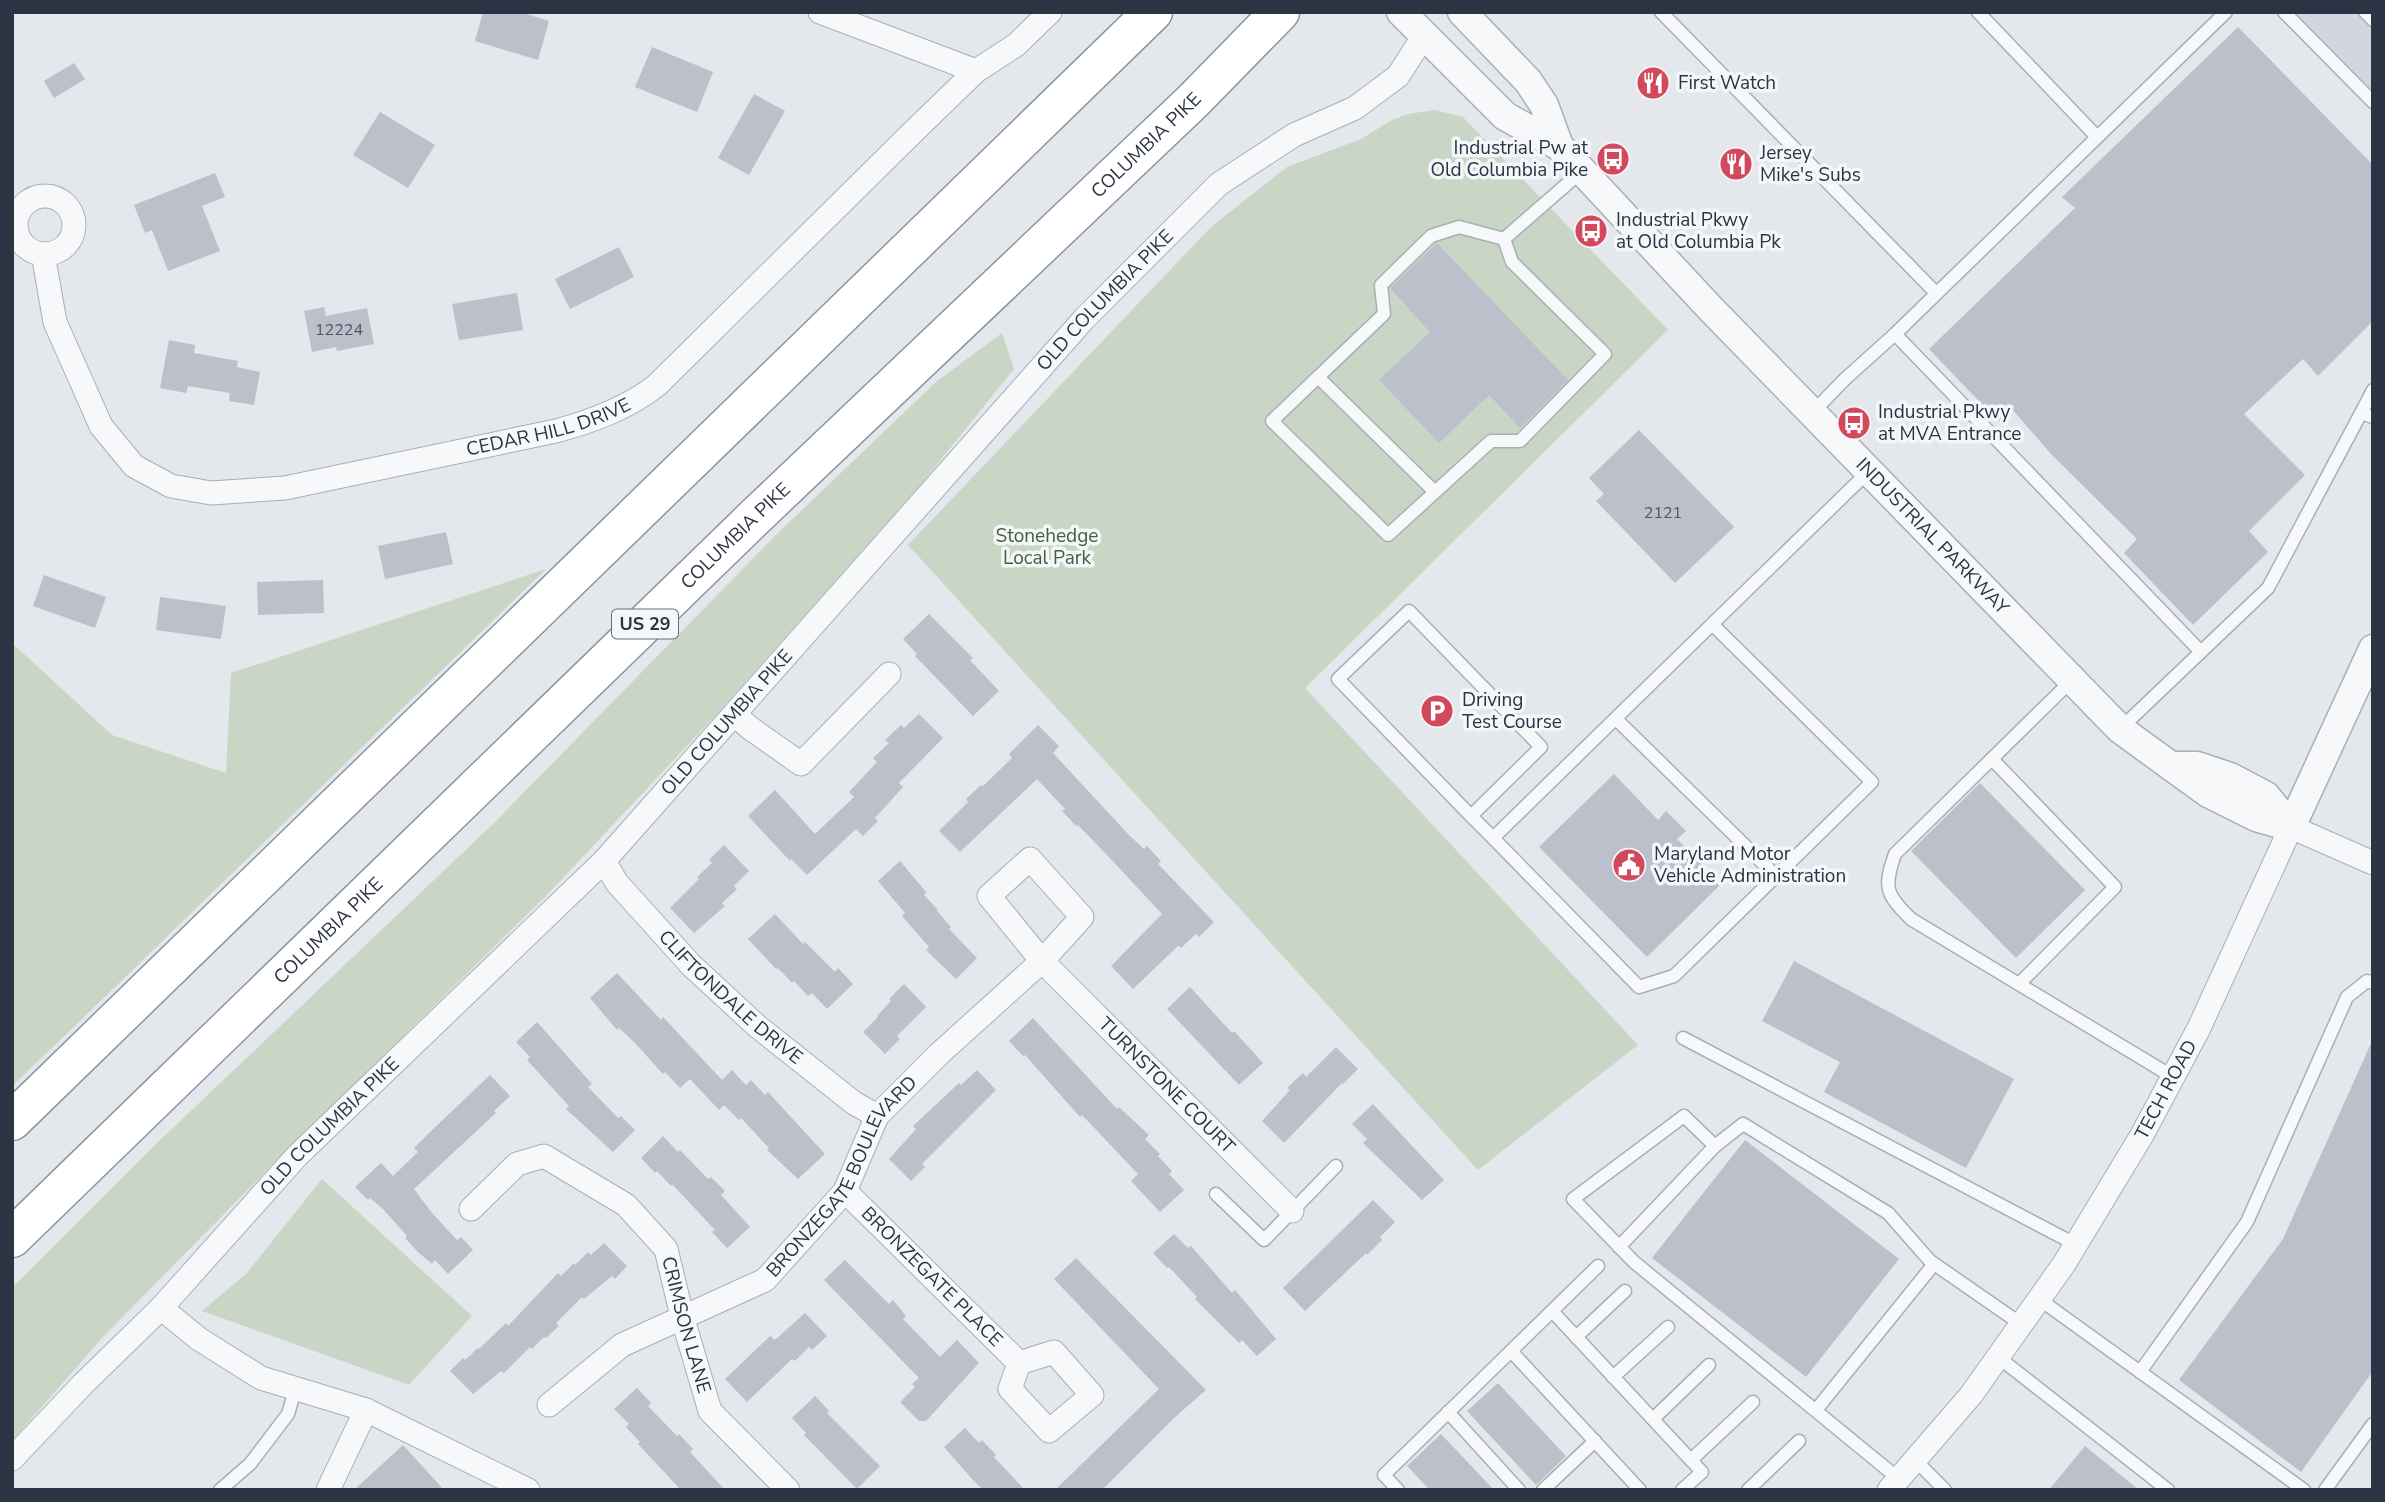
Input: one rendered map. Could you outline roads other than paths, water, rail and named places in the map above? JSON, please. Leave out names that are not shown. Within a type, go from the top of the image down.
[{"type":"highway","name":"COLUMBIA PIKE","points":[[12,1238],[757,515],[1193,101],[1280,12]]},
{"type":"highway","points":[[12,1121],[1139,19]]},
{"type":"street","points":[[820,12],[976,71]]},
{"type":"street","name":"CEDAR HILL DRIVE","points":[[43,254],[55,322],[101,426],[134,466],[171,486],[211,493],[285,488],[556,431],[598,418],[640,398],[657,384],[976,71],[1016,45],[1050,12]]},
{"type":"street","name":"INDUSTRIAL PARKWAY","points":[[1401,12],[1506,116],[1559,146],[1709,307],[2120,729],[2169,765],[2197,766],[2242,783],[2266,796],[2291,827],[2373,863]]},
{"type":"street","name":"OLD COLUMBIA PIKE","points":[[12,1459],[83,1384],[161,1308],[298,1156],[604,861],[1084,319],[1219,184],[1294,135],[1355,108],[1398,76],[1425,34],[1454,12]]},
{"type":"street","name":"INDUSTRIAL PARKWAY","points":[[1462,12],[1528,81],[1544,106],[1559,146]]},
{"type":"street","name":"TECH ROAD","points":[[1894,1484],[1971,1395],[2076,1244],[2142,1135],[2199,1028],[2373,649]]},
{"type":"street","points":[[735,715],[750,729],[801,764],[889,674]]},
{"type":"street","name":"CLIFTONDALE DRIVE","points":[[604,861],[617,883],[691,965],[757,1026],[854,1103],[877,1116]]},
{"type":"street","name":"BRONZEGATE BOULEVARD","points":[[549,1405],[622,1345],[765,1280],[845,1191],[877,1116],[939,1054],[1042,961]]},
{"type":"street","name":"TURNSTONE COURT","points":[[1042,961],[1292,1212]]},
{"type":"street","name":"CRIMSON LANE","points":[[471,1209],[517,1164],[544,1156],[626,1205],[666,1249],[682,1316],[710,1411],[788,1490]]},
{"type":"street","name":"BRONZEGATE PLACE","points":[[845,1191],[1018,1363]]},
{"type":"street","points":[[161,1308],[199,1339],[261,1378],[366,1410],[528,1490]]},
{"type":"street","points":[[328,1490],[366,1410]]},
{"type":"lane","points":[[1661,12],[1937,293]]},
{"type":"lane","points":[[1978,12],[2097,137]]},
{"type":"lane","points":[[1812,414],[2225,12]]},
{"type":"lane","points":[[2284,12],[2373,102]]},
{"type":"lane","points":[[2365,12],[2373,20]]},
{"type":"lane","points":[[1504,239],[1583,171]]},
{"type":"lane","points":[[1459,227],[1504,239],[1512,262],[1605,354],[1520,441],[1491,441],[1388,536],[1272,421],[1384,314],[1381,285],[1431,236],[1459,227]]},
{"type":"lane","points":[[1895,334],[2201,652]]},
{"type":"lane","points":[[1318,377],[1435,492]]},
{"type":"lane","points":[[2120,729],[2268,589],[2367,415],[2373,390]]},
{"type":"lane","points":[[1493,838],[1868,472]]},
{"type":"lane","points":[[1471,816],[1541,747],[1409,611],[1338,679],[1471,816],[1639,987],[1674,975],[1872,782],[1712,624]]},
{"type":"lane","points":[[2071,681],[1895,854],[1886,878],[1892,900],[1911,919],[2173,1077]]},
{"type":"lane","points":[[1615,719],[1776,876]]},
{"type":"lane","points":[[1992,759],[2115,887],[2019,984]]},
{"type":"lane","points":[[2140,1372],[2247,1222],[2347,997],[2367,981],[2373,983]]},
{"type":"lane","points":[[1683,1038],[2076,1244]]},
{"type":"lane","points":[[1715,1146],[1684,1116],[1573,1199],[1634,1262],[1816,1410],[1894,1484]]},
{"type":"lane","points":[[1619,1247],[1715,1146],[1743,1124],[1888,1213],[1934,1264],[2021,1324]]},
{"type":"lane","points":[[1216,1195],[1264,1240],[1336,1166]]},
{"type":"lane","points":[[1816,1410],[1934,1264]]},
{"type":"lane","points":[[1398,1490],[1384,1475],[1598,1266]]},
{"type":"lane","points":[[1576,1337],[1625,1291]]},
{"type":"lane","points":[[2039,1299],[2304,1490]]},
{"type":"lane","points":[[1552,1311],[1702,1472],[1682,1490]]},
{"type":"lane","points":[[1613,1377],[1668,1327]]},
{"type":"lane","points":[[1511,1351],[1640,1490]]},
{"type":"lane","points":[[1998,1357],[2168,1490]]},
{"type":"lane","points":[[1653,1419],[1709,1365]]},
{"type":"lane","points":[[220,1490],[250,1464],[288,1414],[296,1387]]},
{"type":"lane","points":[[1691,1460],[1754,1402]]},
{"type":"lane","points":[[1448,1412],[1518,1490]]},
{"type":"lane","points":[[2325,1490],[2373,1424]]},
{"type":"lane","points":[[1543,1490],[1595,1441]]},
{"type":"lane","points":[[1748,1490],[1799,1441]]},
{"type":"lane","points":[[1915,1460],[1945,1490]]},
{"type":"place","name":"First Watch","points":[[1653,83]]},
{"type":"place","name":"Industrial Pw at Old Columbia Pike","points":[[1613,159]]},
{"type":"place","name":"Jersey Mike's Subs","points":[[1736,164]]},
{"type":"place","name":"Industrial Pkwy at Old Columbia Pk","points":[[1591,231]]},
{"type":"place","name":"Industrial Pkwy at MVA Entrance","points":[[1854,423]]},
{"type":"place","name":"Driving Test Course","points":[[1437,711]]},
{"type":"place","name":"Maryland Motor Vehicle Administration","points":[[1629,865]]},
{"type":"park label","name":"Stonehedge Local Park","points":[[1047,547]]}]
